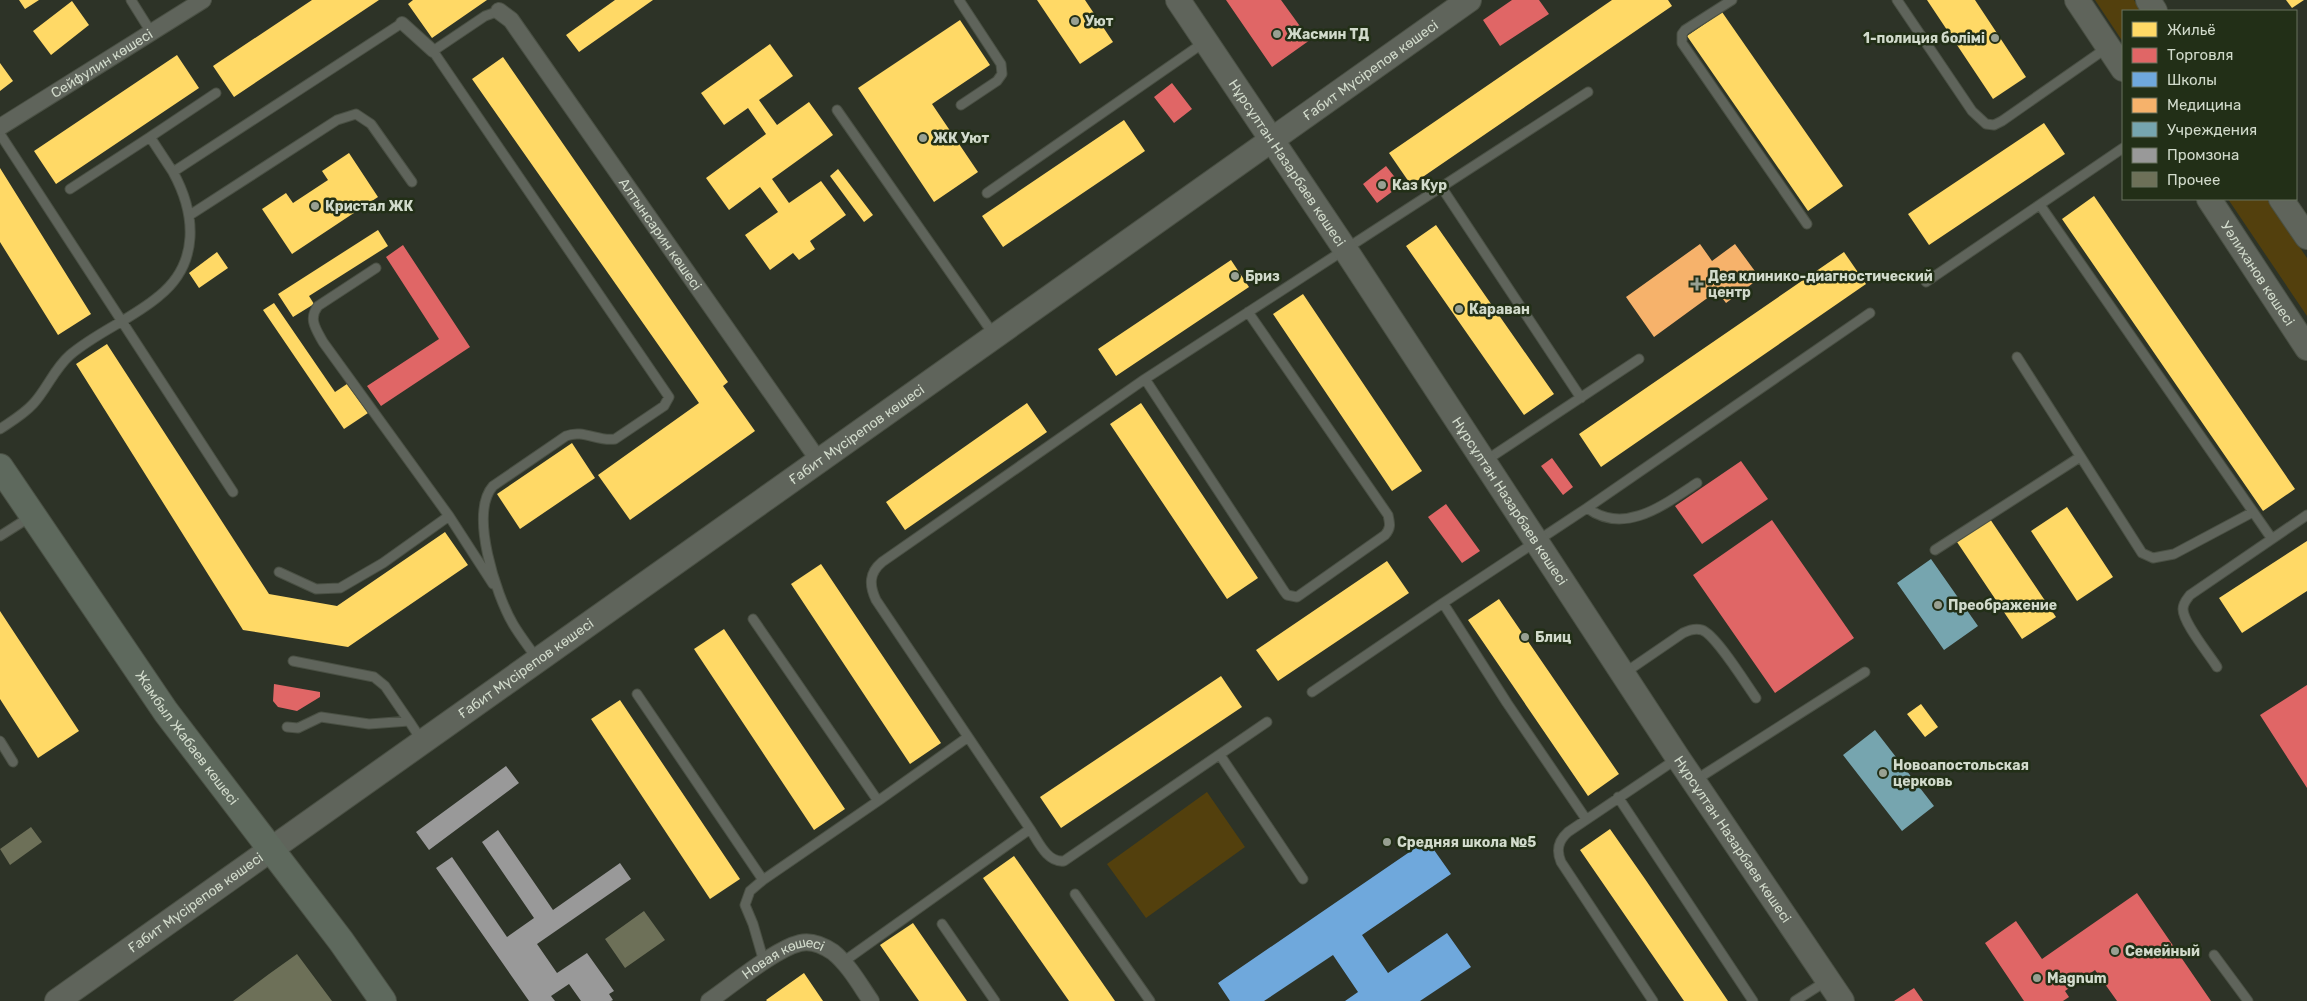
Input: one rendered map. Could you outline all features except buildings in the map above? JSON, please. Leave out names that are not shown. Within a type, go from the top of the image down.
[{"type":"main road","name":"Нұрсұлтан Назарбаев көшесі","points":[[1178,0],[1537,540],[1678,758],[1842,1001]]},
{"type":"main road","name":"Ғабит Мүсірепов көшесі","points":[[57,1001],[994,336],[1273,141],[1469,0]]},
{"type":"main road","points":[[2077,0],[2122,68]]},
{"type":"main road","name":"Уәлиханов көшесі","points":[[2210,200],[2307,348]]},
{"type":"main road","points":[[2283,200],[2307,237]]},
{"type":"main road","name":"Жамбыл Жабаев көшесі","points":[[0,467],[166,712],[341,941],[383,1001]]},
{"type":"street","name":"Сейфулин көшесі","points":[[0,126],[204,0]]},
{"type":"street","name":"Алтынсарин көшесі","points":[[499,11],[512,20],[819,461]]},
{"type":"street","points":[[402,23],[433,51]]},
{"type":"street","name":"Новая көшесі","points":[[709,1001],[764,962],[793,946],[811,942],[823,946],[843,962],[871,1001]]},
{"type":"lane","points":[[131,0],[152,32]]},
{"type":"lane","points":[[959,0],[1001,64],[1002,74],[997,81],[961,105]]},
{"type":"lane","points":[[1732,0],[1686,30],[1682,34],[1682,43],[1807,224]]},
{"type":"lane","points":[[1897,0],[1972,111],[1986,124],[1994,125],[2002,121],[2108,47]]},
{"type":"lane","points":[[496,588],[483,518],[484,499],[493,486],[572,434],[578,433],[609,440],[616,439],[664,406],[669,397],[433,51],[485,16],[499,11]]},
{"type":"lane","points":[[173,172],[402,23]]},
{"type":"lane","points":[[987,193],[1206,41]]},
{"type":"lane","points":[[1267,722],[1064,861],[1058,862],[1049,856],[1030,830],[876,600],[871,585],[874,571],[882,562],[1146,379],[1588,92]]},
{"type":"lane","points":[[70,188],[216,94]]},
{"type":"lane","points":[[837,110],[994,336]]},
{"type":"lane","points":[[190,215],[337,120],[356,114],[371,124],[412,182]]},
{"type":"lane","points":[[0,134],[233,492]]},
{"type":"lane","points":[[0,429],[34,403],[61,363],[71,354],[158,298],[182,269],[187,255],[191,229],[190,215],[182,188],[150,137]]},
{"type":"lane","points":[[1926,282],[2122,149]]},
{"type":"lane","points":[[1442,188],[1581,398]]},
{"type":"lane","points":[[2040,205],[2272,539]]},
{"type":"lane","points":[[376,268],[318,306],[314,312],[314,324],[324,342],[449,516],[496,588],[513,624],[538,659]]},
{"type":"lane","points":[[1146,379],[1284,591],[1287,595],[1297,597],[1385,535],[1389,530],[1390,524],[1388,515],[1248,312]]},
{"type":"lane","points":[[1312,692],[1587,508],[1870,314]]},
{"type":"lane","points":[[2017,357],[2138,549],[2147,557],[2161,558],[2174,554],[2253,512]]},
{"type":"lane","points":[[1485,462],[1639,359]]},
{"type":"lane","points":[[1935,550],[2080,457]]},
{"type":"lane","points":[[1587,508],[1604,517],[1624,519],[1637,517],[1662,506],[1697,483]]},
{"type":"lane","points":[[2217,667],[2187,620],[2183,611],[2184,603],[2190,595],[2307,515]]},
{"type":"lane","points":[[0,536],[33,516]]},
{"type":"lane","points":[[279,572],[316,589],[340,588],[383,563],[449,516]]},
{"type":"lane","points":[[1443,603],[1507,703],[1586,819]]},
{"type":"lane","points":[[753,620],[878,801]]},
{"type":"lane","points":[[1623,674],[1683,633],[1689,630],[1703,630],[1715,640],[1756,698]]},
{"type":"lane","points":[[293,661],[374,677],[385,686],[422,741]]},
{"type":"lane","points":[[1694,781],[1865,672]]},
{"type":"lane","points":[[637,694],[763,880]]},
{"type":"lane","points":[[287,727],[298,728],[321,717],[369,724],[409,721]]},
{"type":"lane","points":[[764,962],[753,924],[745,905],[750,891],[968,737]]},
{"type":"lane","points":[[0,741],[13,762]]},
{"type":"lane","points":[[1220,755],[1303,879]]},
{"type":"lane","points":[[1652,1001],[1559,857],[1558,847],[1564,836],[1586,819],[1678,758]]},
{"type":"lane","points":[[1618,797],[1753,1001]]},
{"type":"lane","points":[[843,962],[1030,830]]},
{"type":"lane","points":[[1075,894],[1150,1001]]},
{"type":"lane","points":[[942,924],[995,1001]]},
{"type":"lane","points":[[2214,955],[2248,1001]]},
{"type":"lane","points":[[1794,1001],[1828,980]]},
{"type":"shaded area","points":[[2095,0],[2134,0],[2140,10],[2122,10],[2122,40]]},
{"type":"shaded area","points":[[2229,200],[2268,200],[2307,258],[2307,316]]},
{"type":"shaded area","points":[[1207,792],[1245,847],[1146,918],[1107,864]]},
{"type":"place","name":"Уют","points":[[1075,21]]},
{"type":"place","name":"Жасмин ТД","points":[[1277,34]]},
{"type":"place","name":"1-полиция болiмi","points":[[1995,38]]},
{"type":"place","name":"ЖК Уют","points":[[923,138]]},
{"type":"place","name":"Каз Кур","points":[[1382,185]]},
{"type":"place","name":"Кристал ЖК","points":[[315,206]]},
{"type":"place","name":"Бриз","points":[[1235,276]]},
{"type":"place","name":"Дея клинико-диагностический центр","points":[[1697,284]]},
{"type":"place","name":"Караван","points":[[1459,309]]},
{"type":"place","name":"Преображение","points":[[1938,605]]},
{"type":"place","name":"Блиц","points":[[1525,637]]},
{"type":"place","name":"Новоапостольская церковь","points":[[1883,773]]},
{"type":"place","name":"Средняя школа №5","points":[[1387,842]]},
{"type":"place","name":"Семейный","points":[[2115,951]]},
{"type":"place","name":"Magnum","points":[[2037,978]]}]
